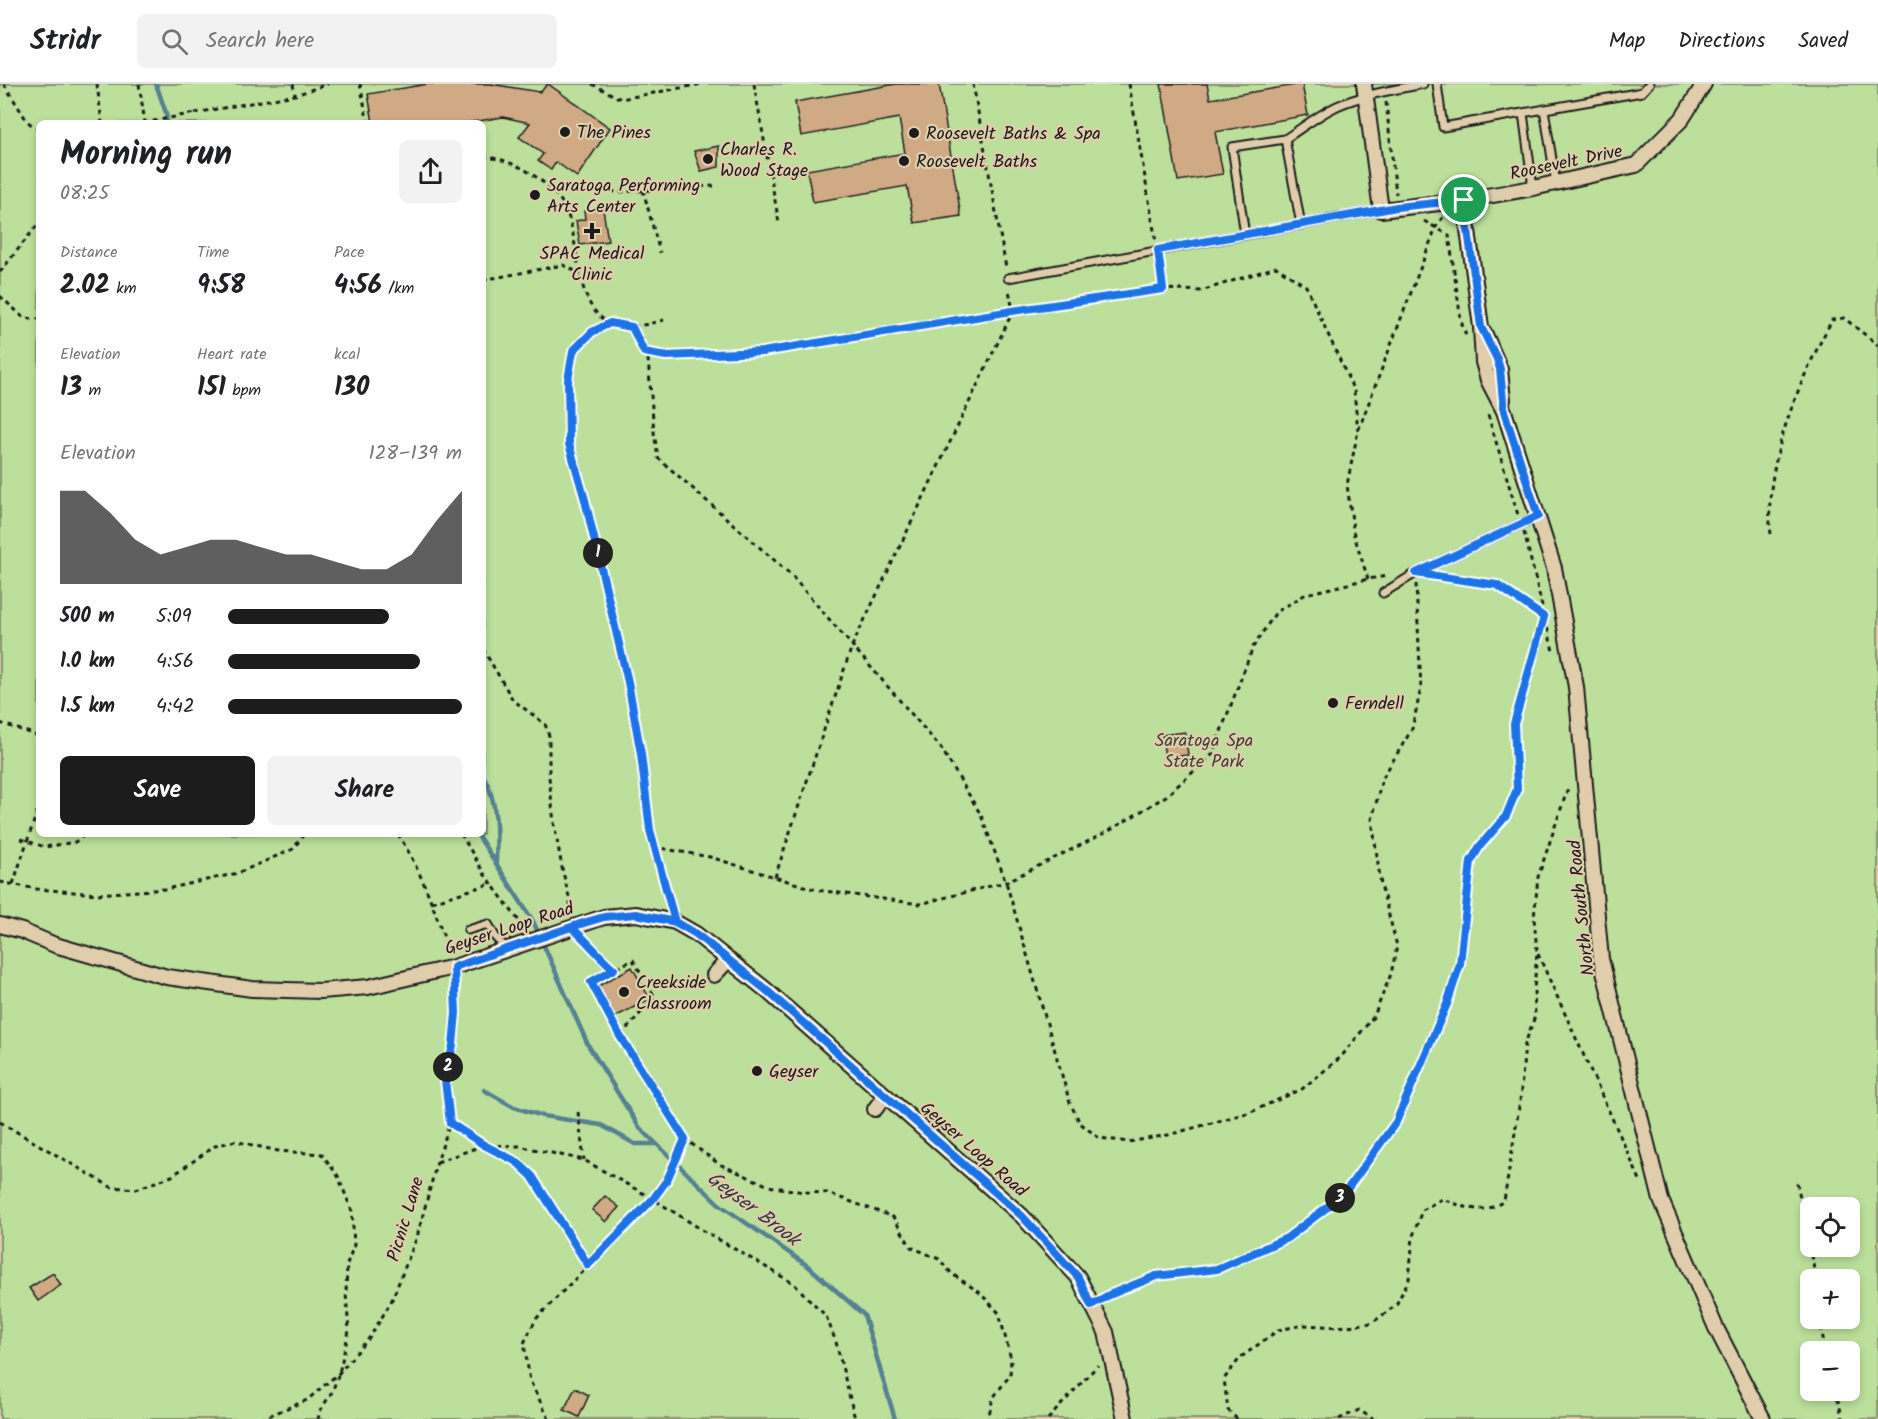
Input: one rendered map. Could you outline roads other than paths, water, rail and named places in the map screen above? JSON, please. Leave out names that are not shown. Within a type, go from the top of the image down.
[{"type":"street","name":"Roosevelt Drive","points":[[1381,210],[1464,200],[1556,184],[1636,165],[1682,119],[1704,84]]},
{"type":"street","points":[[1365,90],[1381,210]]},
{"type":"street","name":"North South Road","points":[[1464,200],[1481,327],[1500,369],[1504,411],[1554,568],[1579,705],[1601,959],[1661,1200],[1716,1328],[1762,1419]]},
{"type":"street","name":"Geyser Loop Road","points":[[0,925],[22,931],[55,945],[167,977],[252,989],[321,991],[368,987],[454,967],[604,917],[636,914],[675,922],[696,934],[765,989],[1022,1216],[1078,1277],[1106,1332],[1125,1419]]},
{"type":"street","points":[[714,975],[728,960]]},
{"type":"street","points":[[875,1109],[885,1096]]},
{"type":"lane","points":[[1245,235],[1232,147],[1286,139],[1315,118],[1365,90],[1385,92],[1423,84]]},
{"type":"lane","points":[[1437,84],[1443,127],[1642,92],[1649,84]]},
{"type":"lane","points":[[1544,109],[1556,184]]},
{"type":"lane","points":[[1523,113],[1533,188]]},
{"type":"lane","points":[[1286,139],[1301,225]]},
{"type":"lane","points":[[1008,278],[1381,210]]},
{"type":"lane","points":[[1383,593],[1416,573],[1538,516]]},
{"type":"lane","points":[[468,930],[488,924],[496,938],[507,949]]},
{"type":"waterway","name":"Geyser Brook","points":[[156,84],[167,120]]},
{"type":"waterway","name":"Geyser Brook","points":[[486,781],[494,806],[496,863]]},
{"type":"waterway","name":"Geyser Brook","points":[[479,837],[533,921],[588,1045],[639,1127],[719,1204],[808,1266],[864,1315],[895,1419]]},
{"type":"waterway","points":[[484,1090],[514,1107],[543,1116],[601,1125],[635,1144],[656,1144]]},
{"type":"place","name":"The Pines","points":[[565,132]]},
{"type":"place","name":"Roosevelt Baths & Spa","points":[[914,133]]},
{"type":"place","name":"Charles R. Wood Stage","points":[[708,159]]},
{"type":"place","name":"Roosevelt Baths","points":[[904,161]]},
{"type":"place","name":"Saratoga Performing Arts Center","points":[[535,195]]},
{"type":"place","name":"SPAC Medical Clinic","points":[[592,231]]},
{"type":"place","name":"Ferndell","points":[[1333,703]]},
{"type":"place","name":"Creekside Classroom","points":[[624,992]]},
{"type":"place","name":"Geyser","points":[[757,1071]]},
{"type":"park label","name":"Saratoga Spa State Park","points":[[1204,750]]}]
